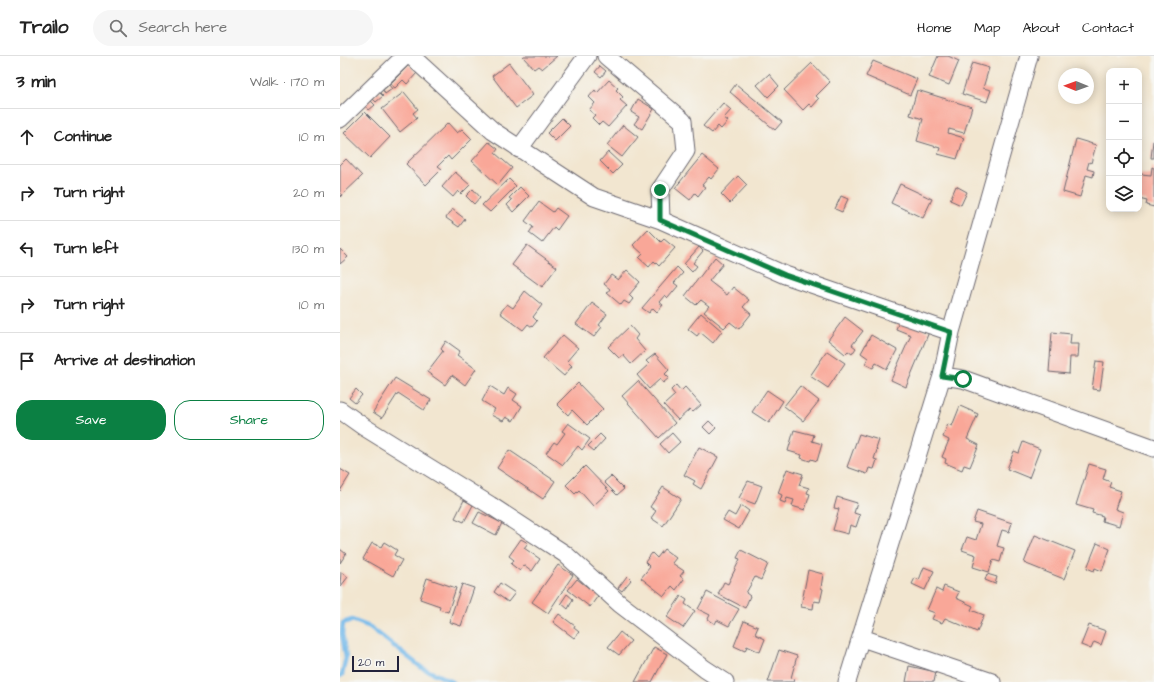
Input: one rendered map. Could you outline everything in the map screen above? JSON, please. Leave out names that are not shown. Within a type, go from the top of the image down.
[{"type":"street","points":[[340,119],[405,56]]},
{"type":"street","points":[[411,56],[493,131],[594,197],[660,220],[785,275],[951,332]]},
{"type":"street","points":[[520,149],[587,56]]},
{"type":"street","points":[[606,56],[683,121],[686,151],[660,190],[660,220]]},
{"type":"street","points":[[847,682],[862,638],[942,376],[951,332],[1029,56]]},
{"type":"street","points":[[942,376],[963,379],[1154,448]]},
{"type":"street","points":[[340,410],[565,554],[620,604],[724,682]]},
{"type":"street","points":[[862,638],[992,682]]},
{"type":"building","points":[[557,56],[542,69],[538,66],[534,69],[523,57]]},
{"type":"building","points":[[938,56],[948,56],[959,61],[949,85],[929,77]]},
{"type":"building","points":[[873,61],[917,79],[910,95],[866,76]]},
{"type":"building","points":[[509,63],[533,95],[516,108],[492,76]]},
{"type":"building","points":[[812,63],[830,82],[816,96],[819,99],[812,107],[809,104],[803,110],[784,90]]},
{"type":"building","points":[[972,63],[989,68],[983,88],[991,90],[987,102],[962,94]]},
{"type":"building","points":[[409,65],[417,73],[407,84],[403,80],[395,88],[390,84]]},
{"type":"building","points":[[600,66],[606,71],[601,77],[595,72]]},
{"type":"building","points":[[769,74],[779,86],[768,97],[757,85]]},
{"type":"building","points":[[609,80],[618,88],[616,90],[623,97],[620,100],[627,106],[608,127],[602,122],[599,125],[592,118],[595,115],[589,110],[595,103],[589,97],[595,90],[597,93]]},
{"type":"building","points":[[736,84],[782,122],[775,130],[730,92]]},
{"type":"building","points":[[389,85],[392,89],[385,94],[383,90]]},
{"type":"building","points":[[917,90],[972,107],[964,133],[949,129],[948,133],[964,138],[957,159],[938,154],[940,148],[917,141],[923,119],[910,115]]},
{"type":"building","points":[[379,92],[383,96],[376,102],[372,98]]},
{"type":"building","points":[[404,92],[418,109],[413,113],[417,118],[400,132],[382,109]]},
{"type":"building","points":[[638,99],[654,109],[642,129],[634,124],[639,117],[631,112]]},
{"type":"building","points":[[370,100],[375,105],[369,110],[364,104]]},
{"type":"building","points":[[723,103],[731,110],[724,118],[728,121],[721,129],[718,126],[712,133],[703,126]]},
{"type":"building","points":[[365,112],[390,137],[370,158],[344,133]]},
{"type":"building","points":[[562,118],[570,126],[555,141],[547,133]]},
{"type":"building","points":[[448,123],[457,133],[462,129],[472,139],[451,160],[448,156],[438,166],[442,169],[426,185],[406,164]]},
{"type":"building","points":[[623,125],[638,137],[622,157],[607,145]]},
{"type":"building","points":[[1076,139],[1096,145],[1091,163],[1089,162],[1087,169],[1094,171],[1093,177],[1086,175],[1080,197],[1063,192]]},
{"type":"building","points":[[1153,141],[1154,158],[1151,158]]},
{"type":"building","points":[[489,142],[498,149],[495,153],[512,168],[498,185],[472,161]]},
{"type":"building","points":[[608,152],[622,165],[613,174],[600,161]]},
{"type":"building","points":[[702,155],[719,169],[711,179],[709,177],[702,185],[705,187],[698,196],[695,193],[690,200],[675,188]]},
{"type":"building","points":[[346,159],[362,176],[340,197],[340,165]]},
{"type":"building","points":[[1152,167],[1154,168],[1154,207],[1146,205],[1147,201],[1142,200],[1142,174],[1151,175]]},
{"type":"building","points":[[455,172],[470,185],[461,194],[458,191],[453,197],[442,187]]},
{"type":"building","points":[[738,176],[747,185],[730,203],[721,194]]},
{"type":"building","points":[[509,179],[516,186],[490,212],[482,205]]},
{"type":"building","points":[[900,184],[932,199],[923,218],[891,203]]},
{"type":"building","points":[[956,186],[967,192],[961,205],[950,200]]},
{"type":"building","points":[[520,187],[529,196],[513,212],[507,205],[512,200],[509,198]]},
{"type":"building","points":[[473,189],[480,197],[474,204],[466,196]]},
{"type":"building","points":[[841,196],[848,199],[842,212],[835,209]]},
{"type":"building","points":[[539,202],[553,212],[556,208],[567,216],[557,230],[554,227],[542,243],[529,233],[533,227],[525,221]]},
{"type":"building","points":[[452,209],[465,219],[459,227],[446,218]]},
{"type":"building","points":[[648,229],[661,242],[664,239],[675,248],[659,266],[654,261],[649,267],[639,258],[643,254],[633,245]]},
{"type":"building","points":[[527,245],[557,267],[542,287],[512,265]]},
{"type":"building","points":[[699,247],[703,251],[693,263],[697,266],[692,272],[684,264]]},
{"type":"building","points":[[340,249],[348,257],[340,264]]},
{"type":"building","points":[[715,257],[723,264],[709,281],[727,295],[733,287],[749,300],[743,307],[751,314],[739,329],[730,322],[724,328],[704,312],[709,306],[701,300],[696,305],[685,296]]},
{"type":"building","points":[[677,267],[683,273],[674,283],[678,286],[668,298],[665,295],[659,302],[663,305],[657,312],[653,308],[649,313],[642,308]]},
{"type":"building","points":[[627,270],[640,282],[629,295],[633,299],[629,304],[624,301],[621,305],[607,293],[610,289],[604,284],[611,275],[618,280]]},
{"type":"building","points":[[525,291],[542,305],[533,317],[537,321],[532,327],[528,324],[523,330],[500,313],[507,304],[513,308]]},
{"type":"building","points":[[592,303],[607,314],[599,325],[602,327],[594,337],[576,324]]},
{"type":"building","points":[[701,313],[722,331],[713,343],[700,332],[697,336],[688,329]]},
{"type":"building","points":[[845,317],[863,331],[852,345],[856,348],[852,354],[848,351],[845,354],[828,340]]},
{"type":"building","points":[[900,319],[929,332],[906,387],[891,380],[911,335],[896,329]]},
{"type":"building","points":[[630,326],[638,335],[635,339],[645,351],[631,364],[623,355],[619,358],[608,347]]},
{"type":"building","points":[[1052,332],[1071,334],[1070,344],[1079,344],[1078,357],[1070,357],[1069,374],[1049,372]]},
{"type":"building","points":[[563,335],[578,348],[567,361],[572,366],[564,376],[543,358]]},
{"type":"building","points":[[871,335],[897,350],[887,369],[876,363],[873,368],[865,364],[868,358],[861,353]]},
{"type":"building","points":[[446,341],[460,351],[457,355],[476,369],[465,385],[452,375],[445,385],[427,372],[443,351],[441,349]]},
{"type":"building","points":[[827,351],[845,363],[828,388],[810,376]]},
{"type":"building","points":[[655,354],[669,370],[665,374],[669,378],[663,383],[660,379],[649,389],[637,375],[649,364],[646,361]]},
{"type":"building","points":[[1096,361],[1104,362],[1100,390],[1092,389]]},
{"type":"building","points":[[395,378],[431,400],[424,410],[398,393],[382,418],[373,412]]},
{"type":"building","points":[[638,381],[675,423],[659,438],[622,396]]},
{"type":"building","points":[[578,383],[603,409],[587,425],[572,410],[568,415],[557,404]]},
{"type":"building","points":[[676,385],[681,391],[685,387],[701,405],[693,412],[690,409],[678,420],[664,405],[675,395],[671,390]]},
{"type":"building","points":[[490,386],[504,395],[508,388],[517,394],[513,400],[522,406],[513,421],[506,417],[503,421],[491,415],[495,409],[482,401]]},
{"type":"building","points":[[800,386],[819,401],[803,421],[784,406]]},
{"type":"building","points":[[356,389],[362,395],[355,403],[349,398]]},
{"type":"building","points":[[767,390],[783,401],[769,423],[752,412]]},
{"type":"building","points":[[960,406],[978,414],[967,439],[979,445],[970,467],[964,465],[962,470],[945,463],[946,459],[942,457],[949,440],[943,437],[948,424],[952,426]]},
{"type":"building","points":[[709,421],[716,428],[710,434],[703,427]]},
{"type":"building","points":[[568,423],[590,439],[582,450],[578,446],[563,465],[546,453],[554,442],[557,444],[565,433],[562,431]]},
{"type":"building","points":[[794,430],[814,435],[812,441],[822,444],[817,461],[811,459],[810,461],[801,458],[802,455],[788,451]]},
{"type":"building","points":[[672,433],[680,442],[668,453],[660,444]]},
{"type":"building","points":[[600,434],[605,439],[594,451],[588,446]]},
{"type":"building","points":[[859,434],[879,440],[874,459],[877,460],[874,469],[869,468],[867,474],[847,467]]},
{"type":"building","points":[[1023,442],[1040,449],[1029,478],[1007,469],[1014,451],[1019,453]]},
{"type":"building","points":[[699,447],[718,457],[701,489],[693,484],[695,481],[684,475]]},
{"type":"building","points":[[509,450],[555,481],[543,499],[497,468]]},
{"type":"building","points":[[1089,464],[1106,469],[1103,479],[1111,482],[1109,487],[1121,491],[1115,509],[1123,512],[1119,526],[1102,521],[1103,516],[1092,513],[1093,510],[1076,505]]},
{"type":"building","points":[[585,466],[609,491],[593,506],[579,490],[575,494],[566,485]]},
{"type":"building","points":[[340,469],[350,475],[340,491]]},
{"type":"building","points":[[787,469],[803,474],[799,485],[809,488],[807,493],[810,494],[805,510],[792,506],[794,500],[787,498],[785,503],[780,501],[782,495],[778,493]]},
{"type":"building","points":[[611,476],[624,489],[617,495],[604,482]]},
{"type":"building","points":[[748,481],[762,486],[755,504],[739,498]]},
{"type":"building","points":[[663,487],[681,499],[663,526],[651,518],[656,511],[650,507]]},
{"type":"building","points":[[837,497],[857,503],[854,513],[860,515],[856,527],[850,525],[848,534],[833,530],[839,509],[834,508]]},
{"type":"building","points":[[464,500],[473,505],[464,522],[455,518]]},
{"type":"building","points":[[741,505],[749,511],[739,529],[723,520],[728,512],[735,516]]},
{"type":"building","points":[[977,511],[1012,523],[1009,532],[1002,530],[997,546],[1004,548],[1000,562],[993,560],[989,572],[973,567],[976,555],[962,550],[967,537],[976,540],[981,524],[973,522]]},
{"type":"building","points":[[479,512],[502,523],[496,535],[473,523]]},
{"type":"building","points":[[1035,535],[1075,551],[1064,579],[1024,563]]},
{"type":"building","points":[[521,539],[528,543],[524,548],[540,559],[532,571],[524,565],[520,571],[511,564],[514,560],[509,556]]},
{"type":"building","points":[[384,542],[397,550],[394,555],[402,560],[393,576],[363,559],[372,543],[381,547]]},
{"type":"building","points":[[1097,543],[1110,549],[1102,571],[1095,568],[1094,571],[1087,568]]},
{"type":"building","points":[[340,549],[346,554],[340,563]]},
{"type":"building","points":[[664,549],[676,558],[672,563],[684,571],[680,576],[684,579],[676,590],[672,586],[664,596],[641,578],[650,567],[645,562],[652,553],[657,558]]},
{"type":"building","points":[[741,550],[768,564],[761,580],[755,577],[746,593],[750,596],[745,608],[718,594],[724,582],[728,584],[740,559],[737,558]]},
{"type":"building","points":[[558,565],[573,575],[548,613],[532,602]]},
{"type":"building","points":[[924,567],[934,571],[925,590],[912,584],[915,578],[919,580]]},
{"type":"building","points":[[808,570],[823,574],[821,588],[823,589],[820,602],[814,601],[813,609],[801,607]]},
{"type":"building","points":[[341,572],[348,577],[341,586],[340,585]]},
{"type":"building","points":[[987,574],[997,577],[995,584],[985,580]]},
{"type":"building","points":[[627,576],[631,580],[622,591],[618,588]]},
{"type":"building","points":[[427,578],[456,588],[448,612],[439,609],[440,606],[420,599]]},
{"type":"building","points":[[577,579],[594,592],[600,593],[590,607],[568,590]]},
{"type":"building","points":[[500,583],[515,593],[508,602],[494,592]]},
{"type":"building","points":[[462,584],[474,588],[461,626],[449,622]]},
{"type":"building","points":[[944,586],[959,592],[956,598],[973,606],[971,610],[984,615],[977,632],[945,618],[942,623],[932,619],[935,613],[927,610],[936,589],[942,592]]},
{"type":"building","points":[[707,592],[739,609],[729,626],[717,620],[715,624],[708,619],[710,615],[698,609]]},
{"type":"building","points":[[567,594],[573,599],[568,609],[561,603]]},
{"type":"building","points":[[681,596],[687,600],[685,604],[695,611],[683,628],[667,617]]},
{"type":"building","points":[[559,614],[575,626],[574,628],[579,632],[574,638],[553,622]]},
{"type":"building","points":[[744,621],[758,627],[755,634],[765,639],[760,652],[747,646],[745,651],[734,646]]},
{"type":"building","points":[[1089,625],[1106,631],[1101,645],[1094,642],[1091,649],[1081,645]]},
{"type":"building","points":[[620,632],[631,641],[619,655],[608,647]]},
{"type":"building","points":[[654,647],[667,654],[652,682],[635,682]]},
{"type":"building","points":[[779,650],[797,656],[791,678],[795,679],[794,682],[768,682]]},
{"type":"building","points":[[909,666],[936,672],[934,682],[906,682]]},
{"type":"waterway","points":[[340,676],[342,675],[346,657],[342,634],[343,623],[352,620],[370,627],[422,668],[453,682]]},
{"type":"route","points":[[660,190],[660,220],[785,275],[951,332],[942,376],[963,379]]}]
